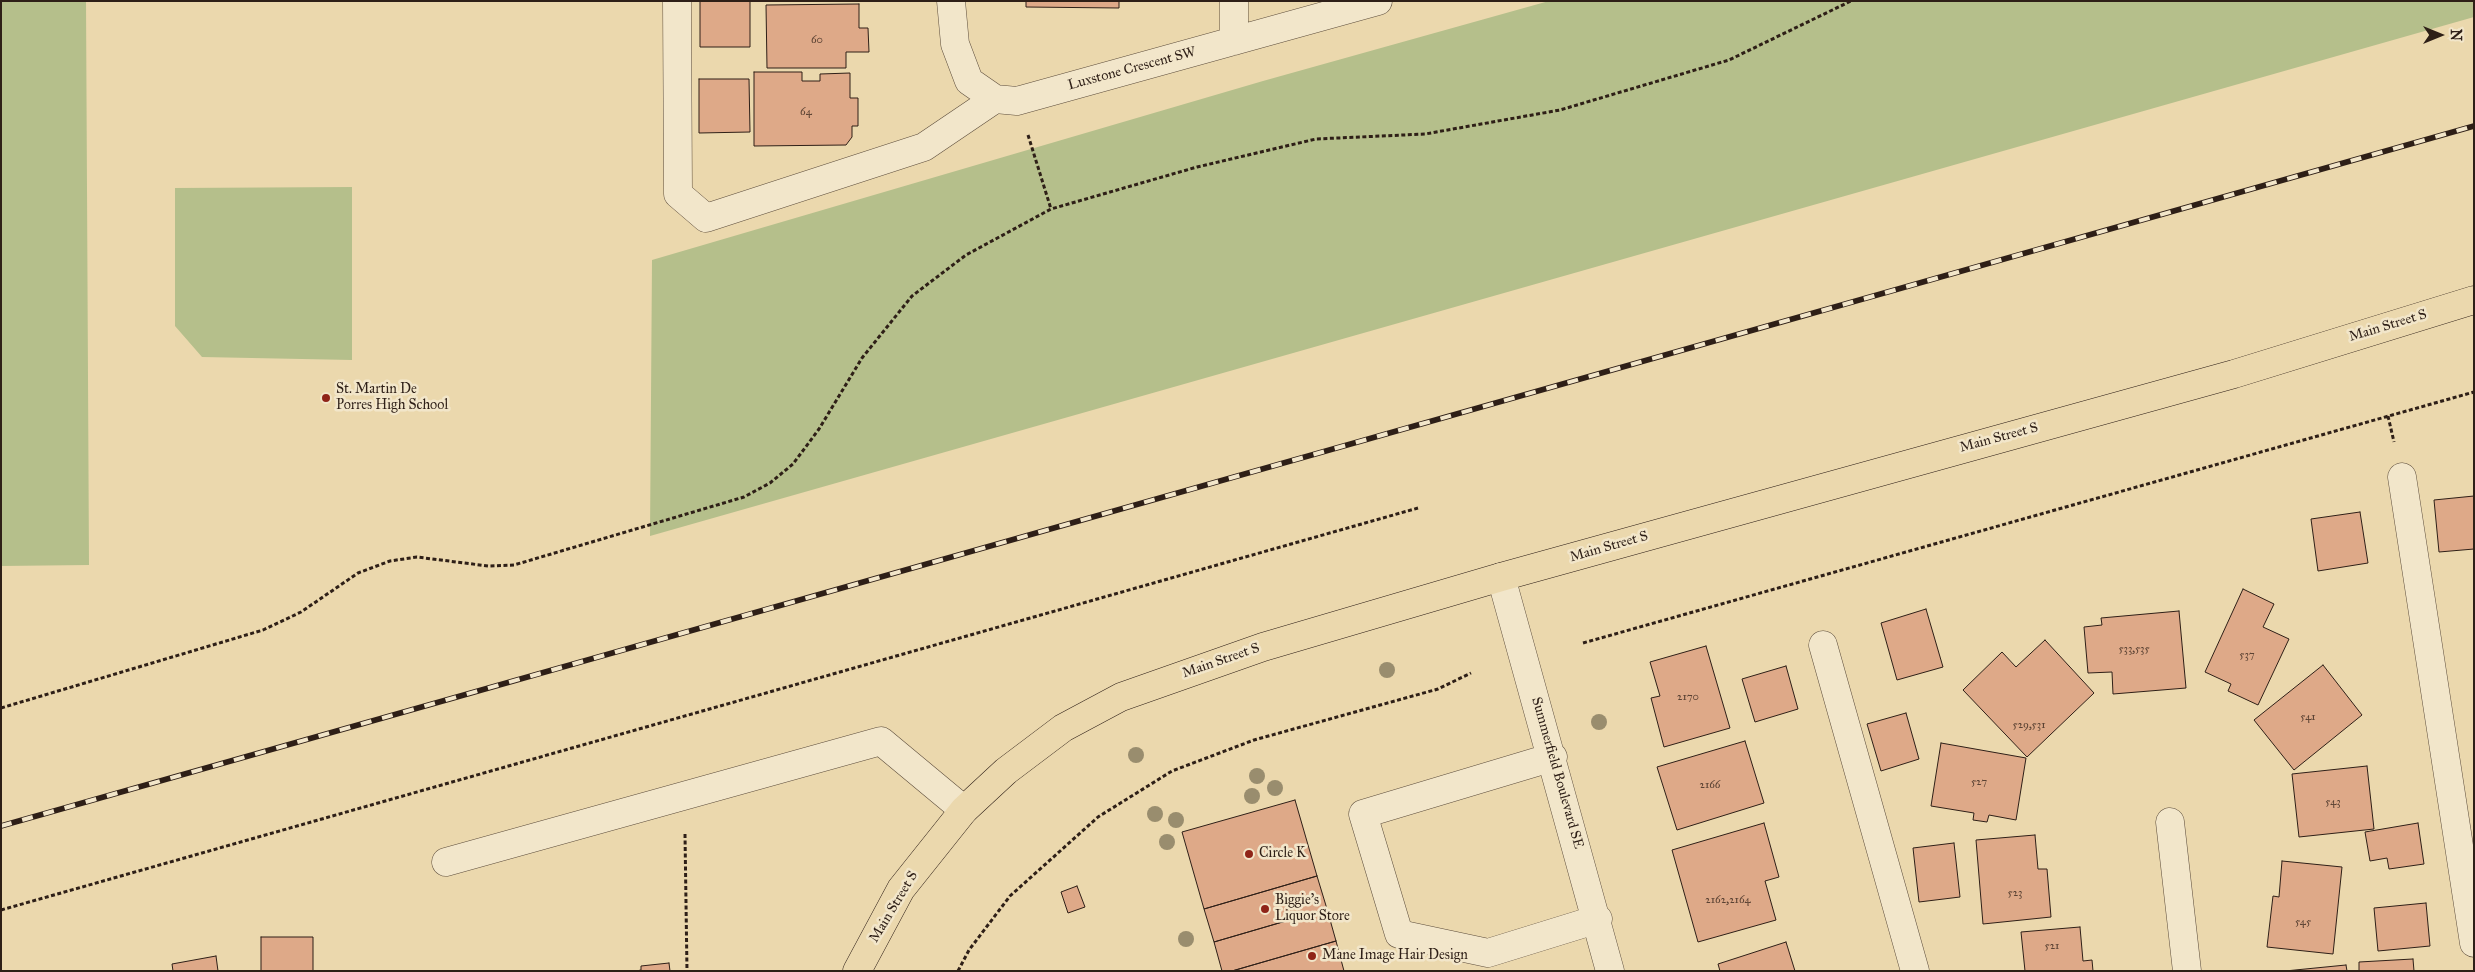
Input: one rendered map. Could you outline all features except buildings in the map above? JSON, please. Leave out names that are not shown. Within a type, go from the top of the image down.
[{"type":"main road","name":"Main Street S","points":[[857,971],[901,889],[964,810],[1006,771],[1063,728],[1121,697],[1263,647],[1501,577],[2234,374],[2474,300]]},
{"type":"street","name":"Luxstone Crescent SW","points":[[677,1],[678,194],[706,218],[924,147],[1006,100],[1234,41],[1378,1]]},
{"type":"street","points":[[951,1],[955,44],[968,81],[1006,100]]},
{"type":"street","points":[[1234,1],[1234,41]]},
{"type":"street","points":[[2402,477],[2474,942]]},
{"type":"street","name":"Summerfield Boulevard SE","points":[[1501,577],[1598,919],[1610,971]]},
{"type":"street","points":[[1823,645],[1915,971]]},
{"type":"street","points":[[446,862],[881,741],[964,810]]},
{"type":"street","points":[[1553,757],[1363,814],[1399,934],[1488,962],[1598,919]]},
{"type":"street","points":[[2170,822],[2187,971]]},
{"type":"path","points":[[1,708],[263,630],[301,612],[358,574],[390,561],[417,557],[488,566],[514,566],[744,497],[770,483],[793,464],[819,429],[862,358],[912,296],[966,255],[1051,209],[1197,167],[1316,138],[1425,134],[1560,110],[1729,60],[1850,1]]},
{"type":"path","points":[[1006,100],[1051,209]]},
{"type":"path","points":[[1583,643],[2474,392]]},
{"type":"path","points":[[1,910],[1418,508]]},
{"type":"path","points":[[958,971],[969,950],[1010,896],[1098,817],[1172,770],[1254,740],[1438,689],[1471,673]]},
{"type":"path","points":[[685,796],[688,971]]},
{"type":"green space","points":[[1,1],[86,1],[89,565],[1,566]]},
{"type":"green space","points":[[1549,1],[2474,1],[2474,17],[650,536],[652,260],[1263,81]]},
{"type":"green space","points":[[352,187],[352,360],[202,357],[175,326],[175,188]]},
{"type":"railway","points":[[1,826],[2474,126]]},
{"type":"place","name":"St. Martin De Porres High School","points":[[326,398]]},
{"type":"place","name":"Circle K","points":[[1249,854]]},
{"type":"place","name":"Biggie's Liquor Store","points":[[1265,909]]},
{"type":"place","name":"Mane Image Hair Design","points":[[1312,956]]}]
